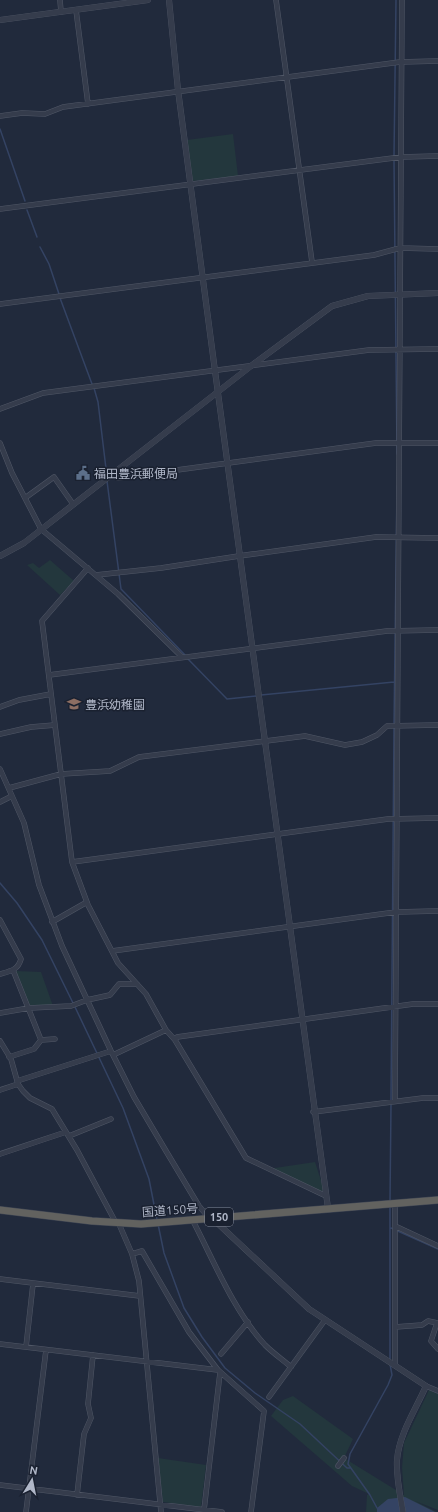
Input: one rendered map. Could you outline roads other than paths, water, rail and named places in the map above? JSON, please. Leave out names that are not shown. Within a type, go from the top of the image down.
[{"type":"highway","name":"国道150号","points":[[0,1210],[118,1224],[192,1220],[438,1200]]},
{"type":"street","points":[[60,0],[61,12]]},
{"type":"street","points":[[0,20],[148,0]]},
{"type":"street","points":[[169,0],[178,90],[202,277],[313,1112],[328,1208]]},
{"type":"street","points":[[276,0],[298,170],[312,262]]},
{"type":"street","points":[[395,1101],[401,156],[400,62],[402,0]]},
{"type":"street","points":[[76,10],[88,104]]},
{"type":"street","points":[[0,116],[22,113],[45,114],[50,113],[57,108],[178,90],[400,62],[438,62]]},
{"type":"street","points":[[0,209],[401,156],[438,156]]},
{"type":"street","points":[[0,304],[374,254],[400,248],[438,249]]},
{"type":"street","points":[[0,556],[24,543],[108,475],[332,306],[368,296],[438,293]]},
{"type":"street","points":[[0,409],[43,392],[369,350],[438,349]]},
{"type":"street","points":[[0,443],[41,529],[96,575],[182,657]]},
{"type":"street","points":[[108,475],[118,478],[227,462],[376,443],[438,443]]},
{"type":"street","points":[[25,498],[54,477],[73,504]]},
{"type":"street","points":[[96,575],[161,568],[376,538],[438,538]]},
{"type":"street","points":[[88,568],[42,621],[72,862],[87,902],[118,963],[146,994],[166,1030],[174,1040],[246,1158],[326,1196]]},
{"type":"street","points":[[48,675],[397,630],[438,630]]},
{"type":"street","points":[[0,707],[19,700],[51,694]]},
{"type":"street","points":[[0,734],[31,727],[55,725]]},
{"type":"street","points":[[8,788],[61,774],[110,771],[138,757],[305,736],[345,745],[362,742],[377,735],[388,726],[438,725]]},
{"type":"street","points":[[0,769],[24,823],[39,885],[52,922],[87,1000],[112,1053],[166,1151],[211,1218],[293,1296],[325,1320],[426,1386],[438,1391]]},
{"type":"street","points":[[0,802],[12,796]]},
{"type":"street","points":[[72,862],[276,833],[397,818],[438,818]]},
{"type":"street","points":[[52,922],[87,902]]},
{"type":"street","points":[[112,951],[396,912],[438,911]]},
{"type":"street","points":[[0,920],[21,958],[19,966],[13,970],[0,974]]},
{"type":"street","points":[[13,970],[41,1040]]},
{"type":"street","points":[[0,1013],[29,1008],[62,1008],[110,995],[119,984],[137,984]]},
{"type":"street","points":[[174,1040],[177,1037],[396,1006],[438,1004]]},
{"type":"street","points":[[0,1090],[17,1082],[112,1053],[166,1030]]},
{"type":"street","points":[[9,1057],[34,1049],[41,1040],[55,1039]]},
{"type":"street","points":[[1,1044],[9,1057],[17,1082],[30,1098],[52,1109],[68,1134],[118,1224],[136,1265],[161,1512]]},
{"type":"street","points":[[313,1112],[395,1101],[438,1098]]},
{"type":"street","points":[[0,1154],[68,1134],[111,1119]]},
{"type":"street","points":[[394,1365],[395,1203]]},
{"type":"street","points":[[192,1220],[248,1322],[266,1345],[291,1367]]},
{"type":"street","points":[[395,1226],[438,1246]]},
{"type":"street","points":[[132,1254],[142,1251],[189,1332],[219,1372],[264,1411],[251,1512]]},
{"type":"street","points":[[0,1279],[140,1296]]},
{"type":"street","points":[[26,1348],[33,1284]]},
{"type":"street","points":[[269,1397],[325,1320]]},
{"type":"street","points":[[395,1327],[422,1325],[428,1321],[438,1323],[431,1341],[438,1349]]},
{"type":"street","points":[[221,1354],[248,1322]]},
{"type":"street","points":[[0,1344],[146,1361],[219,1372]]},
{"type":"street","points":[[26,1512],[46,1350]]},
{"type":"street","points":[[77,1495],[84,1434],[91,1418],[88,1404],[93,1355]]},
{"type":"street","points":[[204,1510],[219,1372]]},
{"type":"street","points":[[403,1512],[397,1458],[400,1444],[426,1386]]},
{"type":"street","points":[[338,1466],[344,1458]]},
{"type":"street","points":[[0,1485],[77,1495],[160,1503],[222,1512]]},
{"type":"water","points":[[405,1497],[435,1512],[377,1512],[377,1508],[388,1499]]},
{"type":"waterway","points":[[394,156],[396,0]]},
{"type":"waterway","points":[[0,129],[25,201]]},
{"type":"waterway","points":[[394,160],[397,454]]},
{"type":"waterway","points":[[27,210],[37,237]]},
{"type":"waterway","points":[[40,247],[49,264],[59,294]]},
{"type":"waterway","points":[[60,298],[92,384]]},
{"type":"waterway","points":[[94,388],[98,402],[107,477]]},
{"type":"waterway","points":[[107,481],[121,589],[186,656]]},
{"type":"waterway","points":[[394,724],[397,486]]},
{"type":"waterway","points":[[188,659],[227,699],[257,696]]},
{"type":"waterway","points":[[261,695],[394,682]]},
{"type":"waterway","points":[[391,1100],[394,728]]},
{"type":"waterway","points":[[0,883],[17,903],[42,940],[73,1003]]},
{"type":"waterway","points":[[75,1007],[123,1108],[149,1179],[157,1220]]},
{"type":"waterway","points":[[390,1202],[391,1104]]},
{"type":"waterway","points":[[390,1206],[390,1360]]},
{"type":"waterway","points":[[158,1224],[164,1253],[184,1308],[202,1337],[225,1368],[255,1393],[300,1424],[347,1468],[350,1468]]},
{"type":"waterway","points":[[391,1228],[438,1249]]},
{"type":"waterway","points":[[377,1508],[370,1495],[348,1464],[350,1454],[388,1385],[392,1375],[390,1364]]},
{"type":"place","name":"福田豊浜郵便局","points":[[83,473]]},
{"type":"place","name":"豊浜幼稚園","points":[[74,704]]}]
